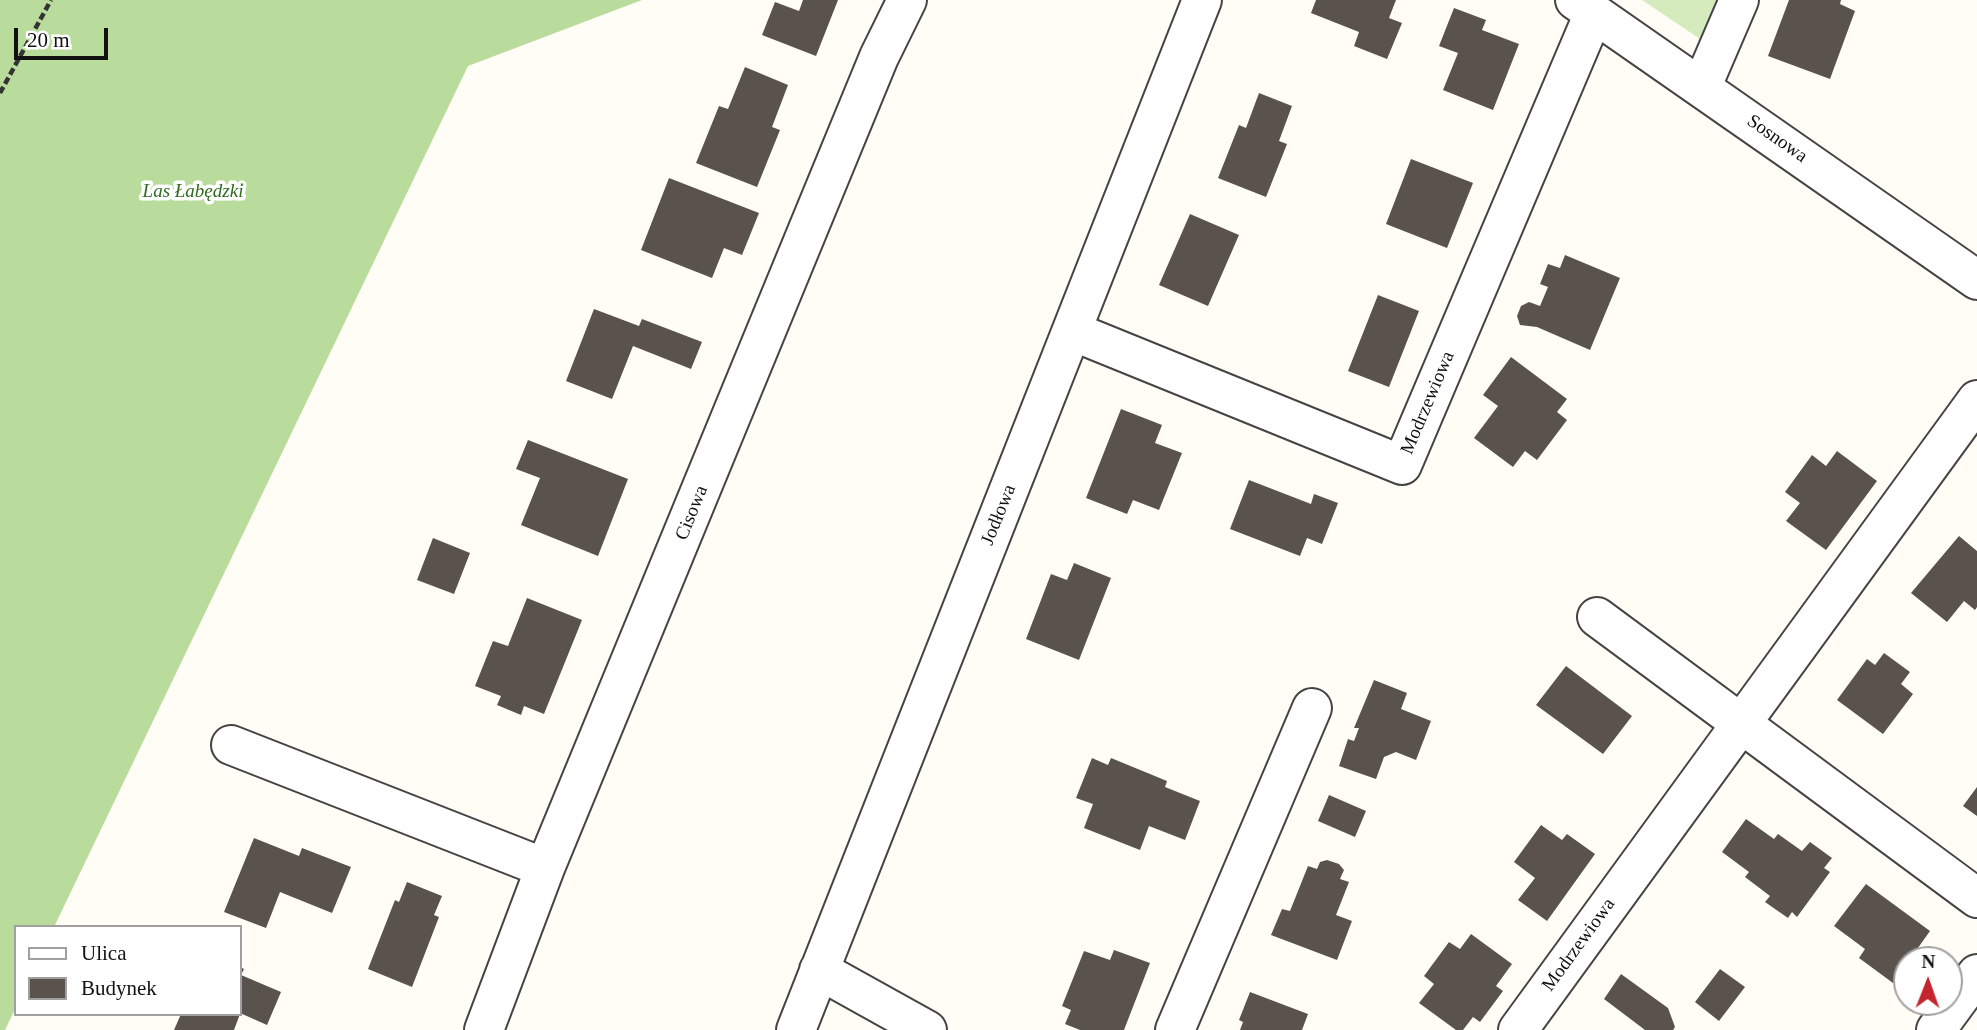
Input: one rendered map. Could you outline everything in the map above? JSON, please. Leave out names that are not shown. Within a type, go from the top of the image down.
[{"type":"street","name":"Cisowa","points":[[484,1030],[545,868],[874,70],[907,0]]},
{"type":"street","name":"Jodłowa","points":[[796,1030],[1202,0]]},
{"type":"street","points":[[1702,86],[1738,0]]},
{"type":"street","name":"Modrzewiowa","points":[[1072,331],[1402,465],[1584,7]]},
{"type":"street","name":"Sosnowa","points":[[1584,7],[1702,86],[1977,280]]},
{"type":"street","name":"Modrzewiowa","points":[[1518,1030],[1977,400]]},
{"type":"street","points":[[1597,617],[1977,898]]},
{"type":"street","points":[[1175,1030],[1312,708]]},
{"type":"street","points":[[231,745],[545,868]]},
{"type":"street","points":[[820,970],[927,1030]]},
{"type":"street","points":[[1936,1030],[1977,974]]},
{"type":"path","points":[[0,93],[51,0]]},
{"type":"green space","name":"Las Łabędzki","points":[[0,0],[642,0],[468,66],[55,925],[14,925],[14,1011],[5,1030],[0,1030]]},
{"type":"green space","points":[[1642,0],[1723,0],[1706,43]]},
{"type":"building","points":[[803,0],[838,0],[816,56],[762,35],[775,2],[799,11]]},
{"type":"building","points":[[1316,0],[1396,0],[1389,18],[1402,23],[1387,59],[1354,46],[1359,32],[1311,13]]},
{"type":"building","points":[[1789,0],[1841,0],[1840,4],[1855,11],[1830,79],[1768,56]]},
{"type":"building","points":[[1454,8],[1486,20],[1482,30],[1519,44],[1493,110],[1443,90],[1458,53],[1439,46]]},
{"type":"building","points":[[745,67],[788,85],[772,127],[780,130],[757,187],[696,163],[719,106],[728,109]]},
{"type":"building","points":[[1259,93],[1292,106],[1279,141],[1287,144],[1266,197],[1218,178],[1239,125],[1246,128]]},
{"type":"building","points":[[1411,159],[1473,183],[1447,248],[1386,224]]},
{"type":"building","points":[[669,178],[759,213],[742,255],[724,248],[712,278],[641,250]]},
{"type":"building","points":[[1190,214],[1239,235],[1208,306],[1159,285]]},
{"type":"building","points":[[1565,255],[1620,278],[1590,350],[1537,327],[1520,325],[1517,316],[1521,306],[1529,302],[1540,306],[1548,287],[1540,284],[1548,264],[1560,268]]},
{"type":"building","points":[[1378,295],[1419,311],[1389,387],[1348,371]]},
{"type":"building","points":[[594,309],[639,326],[642,319],[702,342],[691,369],[633,346],[612,399],[566,381]]},
{"type":"building","points":[[1511,357],[1567,399],[1557,412],[1567,420],[1537,460],[1525,451],[1513,467],[1474,438],[1498,406],[1483,395]]},
{"type":"building","points":[[1121,409],[1162,425],[1155,443],[1182,453],[1159,510],[1133,500],[1127,514],[1086,498]]},
{"type":"building","points":[[528,440],[628,479],[598,556],[521,525],[540,478],[516,469]]},
{"type":"building","points":[[1837,451],[1877,481],[1826,550],[1786,521],[1800,503],[1785,492],[1812,455],[1826,466]]},
{"type":"building","points":[[1249,480],[1311,504],[1314,494],[1338,503],[1322,544],[1307,538],[1300,556],[1230,529]]},
{"type":"building","points":[[1959,536],[1977,551],[1977,607],[1975,610],[1964,601],[1947,622],[1911,593]]},
{"type":"building","points":[[433,538],[470,553],[454,594],[417,580]]},
{"type":"building","points":[[1074,563],[1111,578],[1079,660],[1026,639],[1051,574],[1067,580]]},
{"type":"building","points":[[527,598],[582,620],[544,714],[524,706],[521,715],[497,705],[501,696],[475,686],[493,641],[508,646]]},
{"type":"building","points":[[1884,653],[1910,672],[1901,684],[1913,694],[1883,734],[1837,700],[1867,659],[1875,665]]},
{"type":"building","points":[[1566,666],[1632,716],[1603,754],[1536,705]]},
{"type":"building","points":[[1374,680],[1407,693],[1401,709],[1431,721],[1416,760],[1396,752],[1384,757],[1376,779],[1339,766],[1348,739],[1354,741],[1359,728],[1354,728]]},
{"type":"building","points":[[1092,758],[1108,765],[1111,758],[1167,781],[1165,787],[1200,801],[1185,840],[1149,826],[1140,850],[1084,828],[1093,804],[1076,798]]},
{"type":"building","points":[[1977,787],[1977,816],[1963,806]]},
{"type":"building","points":[[1329,795],[1366,811],[1355,837],[1318,821]]},
{"type":"building","points":[[1746,819],[1774,839],[1778,834],[1802,851],[1810,842],[1832,858],[1824,868],[1830,872],[1797,917],[1792,912],[1788,918],[1765,902],[1770,896],[1745,877],[1749,872],[1722,852]]},
{"type":"building","points":[[1541,825],[1562,840],[1567,834],[1595,854],[1547,921],[1518,900],[1535,878],[1514,862]]},
{"type":"building","points":[[254,838],[299,856],[302,848],[351,867],[332,913],[280,892],[266,928],[224,912]]},
{"type":"building","points":[[1327,860],[1339,864],[1344,870],[1340,879],[1349,882],[1336,915],[1352,921],[1337,960],[1271,935],[1282,909],[1290,911],[1308,866],[1317,869],[1320,862]]},
{"type":"building","points":[[407,882],[442,896],[434,915],[439,917],[412,987],[368,969],[395,900],[399,902]]},
{"type":"building","points":[[1866,884],[1930,931],[1919,946],[1893,946],[1893,983],[1859,958],[1865,949],[1834,926]]},
{"type":"building","points":[[1471,934],[1512,964],[1496,986],[1503,991],[1480,1022],[1473,1017],[1463,1030],[1456,1030],[1419,1003],[1434,984],[1424,976],[1449,942],[1460,949]]},
{"type":"building","points":[[1114,950],[1150,963],[1124,1030],[1080,1030],[1065,1024],[1071,1010],[1062,1006],[1084,951],[1110,960]]},
{"type":"building","points":[[1720,969],[1745,987],[1719,1021],[1695,1002]]},
{"type":"building","points":[[1621,974],[1668,1008],[1675,1027],[1673,1030],[1645,1030],[1604,999]]},
{"type":"building","points":[[242,975],[281,992],[267,1025],[242,1014]]},
{"type":"building","points":[[1250,992],[1308,1014],[1302,1030],[1240,1030],[1243,1022],[1239,1020]]},
{"type":"building","points":[[180,1016],[239,1016],[234,1030],[174,1030]]}]
